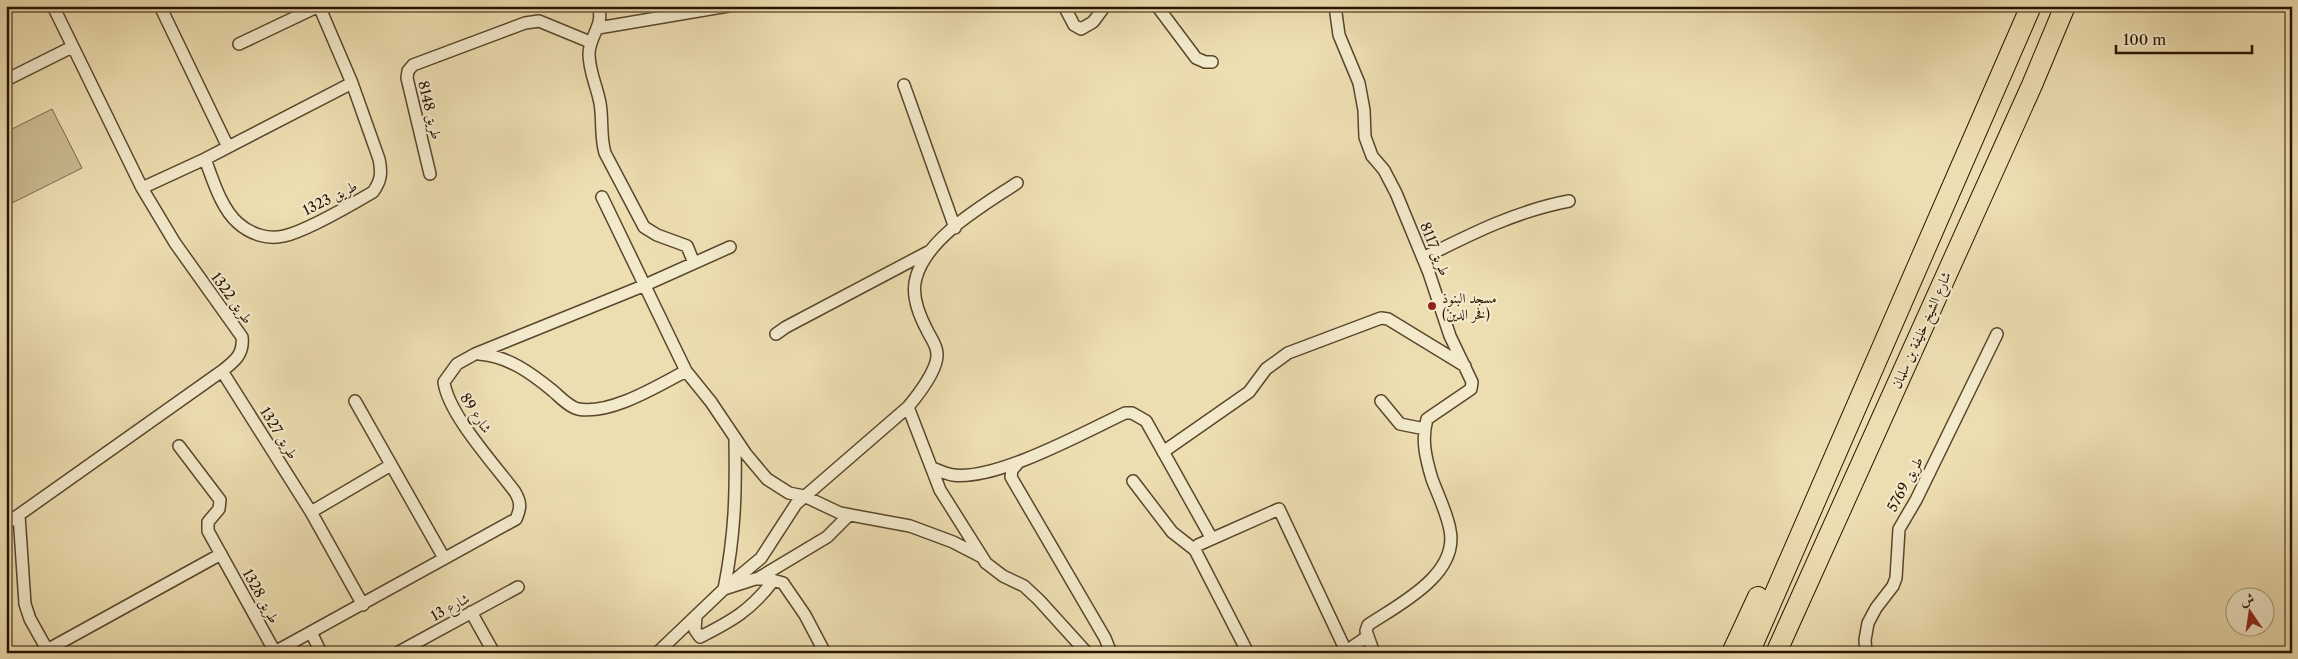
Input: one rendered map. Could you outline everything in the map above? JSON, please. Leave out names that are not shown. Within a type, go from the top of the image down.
[{"type":"highway","name":"شارع الشيخ خليفة بن سلمان","points":[[1749,653],[2031,6]]},
{"type":"highway","name":"شارع الشيخ خليفة بن سلمان","points":[[1776,653],[2032,85],[2065,6]]},
{"type":"highway","points":[[1732,653],[1814,480],[1864,388]]},
{"type":"street","name":"طريق 1322","points":[[6,524],[222,371],[240,354],[243,346],[242,337],[175,243],[142,188],[53,6]]},
{"type":"street","points":[[160,6],[228,147]]},
{"type":"street","points":[[239,44],[319,6]]},
{"type":"street","name":"طريق 1323","points":[[205,159],[218,190],[237,223],[251,233],[267,237],[283,237],[299,231],[373,192],[380,182],[381,170],[352,83],[319,6]]},
{"type":"street","points":[[598,6],[600,18],[598,28],[590,42],[589,54],[600,105],[602,143],[644,227],[657,236],[686,246],[694,264]]},
{"type":"street","points":[[598,28],[728,6]]},
{"type":"street","points":[[1064,6],[1074,25],[1081,29],[1093,22],[1105,6]]},
{"type":"street","points":[[1157,6],[1196,58],[1205,62],[1212,62]]},
{"type":"street","name":"طريق 8117","points":[[1335,6],[1339,35],[1359,83],[1364,110],[1365,137],[1372,156],[1384,170],[1396,194],[1423,258],[1450,336],[1472,382],[1470,389],[1427,419],[1425,429]]},
{"type":"street","name":"طريق 8148","points":[[430,174],[407,78],[408,71],[413,65],[524,23],[540,22],[590,42]]},
{"type":"street","points":[[6,80],[72,47]]},
{"type":"street","points":[[142,188],[205,159],[352,83]]},
{"type":"street","points":[[904,85],[955,228]]},
{"type":"street","points":[[657,653],[724,589],[761,558],[796,504],[804,496],[908,407],[920,392],[937,358],[934,343],[918,310],[915,292],[916,279],[923,263],[932,250],[955,228],[1017,183]]},
{"type":"street","points":[[602,197],[643,286],[686,371],[712,402],[767,479],[790,494],[804,496],[840,513],[910,526],[953,542],[982,556]]},
{"type":"street","points":[[1423,258],[1506,218],[1539,207],[1569,201]]},
{"type":"street","name":"شارع 89","points":[[444,558],[516,519],[520,510],[520,501],[515,492],[458,416],[445,393],[444,382],[458,364],[475,354],[643,286],[730,247]]},
{"type":"street","points":[[776,334],[873,279],[932,250]]},
{"type":"street","points":[[1163,452],[1249,392],[1266,369],[1288,353],[1381,318],[1388,319],[1465,366]]},
{"type":"street","name":"طريق 5769","points":[[1866,653],[1865,640],[1868,623],[1876,608],[1893,586],[1896,578],[1899,529],[1916,500],[1997,334]]},
{"type":"street","points":[[475,354],[494,355],[511,362],[533,375],[577,409],[595,408],[628,400],[686,371]]},
{"type":"street","name":"طريق 1327","points":[[222,371],[311,512],[362,605]]},
{"type":"street","points":[[274,652],[444,558],[355,401]]},
{"type":"street","points":[[1374,653],[1366,631],[1368,625],[1410,599],[1424,587],[1441,566],[1451,547],[1450,529],[1424,456],[1425,429],[1400,424],[1381,401]]},
{"type":"street","points":[[908,407],[940,490],[986,563],[1003,576],[1024,586],[1087,653]]},
{"type":"street","points":[[932,468],[952,475],[968,475],[1019,462],[1124,413],[1132,413],[1146,421],[1212,539]]},
{"type":"street","points":[[724,589],[732,551],[736,505],[736,438]]},
{"type":"street","name":"طريق 1328","points":[[179,446],[220,500],[219,509],[211,518],[207,527],[274,652]]},
{"type":"street","points":[[1019,462],[1012,470],[1011,477],[1105,638],[1111,653]]},
{"type":"street","points":[[311,512],[391,465]]},
{"type":"street","points":[[1133,481],[1172,532],[1195,550],[1248,653]]},
{"type":"street","points":[[1195,550],[1198,545],[1279,509],[1348,651],[1368,636]]},
{"type":"street","points":[[19,515],[25,604],[30,619],[48,652],[221,554]]},
{"type":"street","points":[[724,589],[755,579],[827,537],[849,515]]},
{"type":"street","points":[[755,579],[773,580],[783,584],[805,615],[825,653]]},
{"type":"street","points":[[696,616],[695,630],[700,637],[728,624],[749,609],[773,580]]},
{"type":"street","name":"شارع 13","points":[[397,653],[518,587]]},
{"type":"street","points":[[471,612],[494,653]]},
{"type":"street","points":[[312,632],[322,653]]},
{"type":"shaded area","points":[[52,109],[82,168],[6,206],[6,132]]},
{"type":"place","name":"مسجد البنوذ (فخر الدين)","points":[[1432,306]]}]
